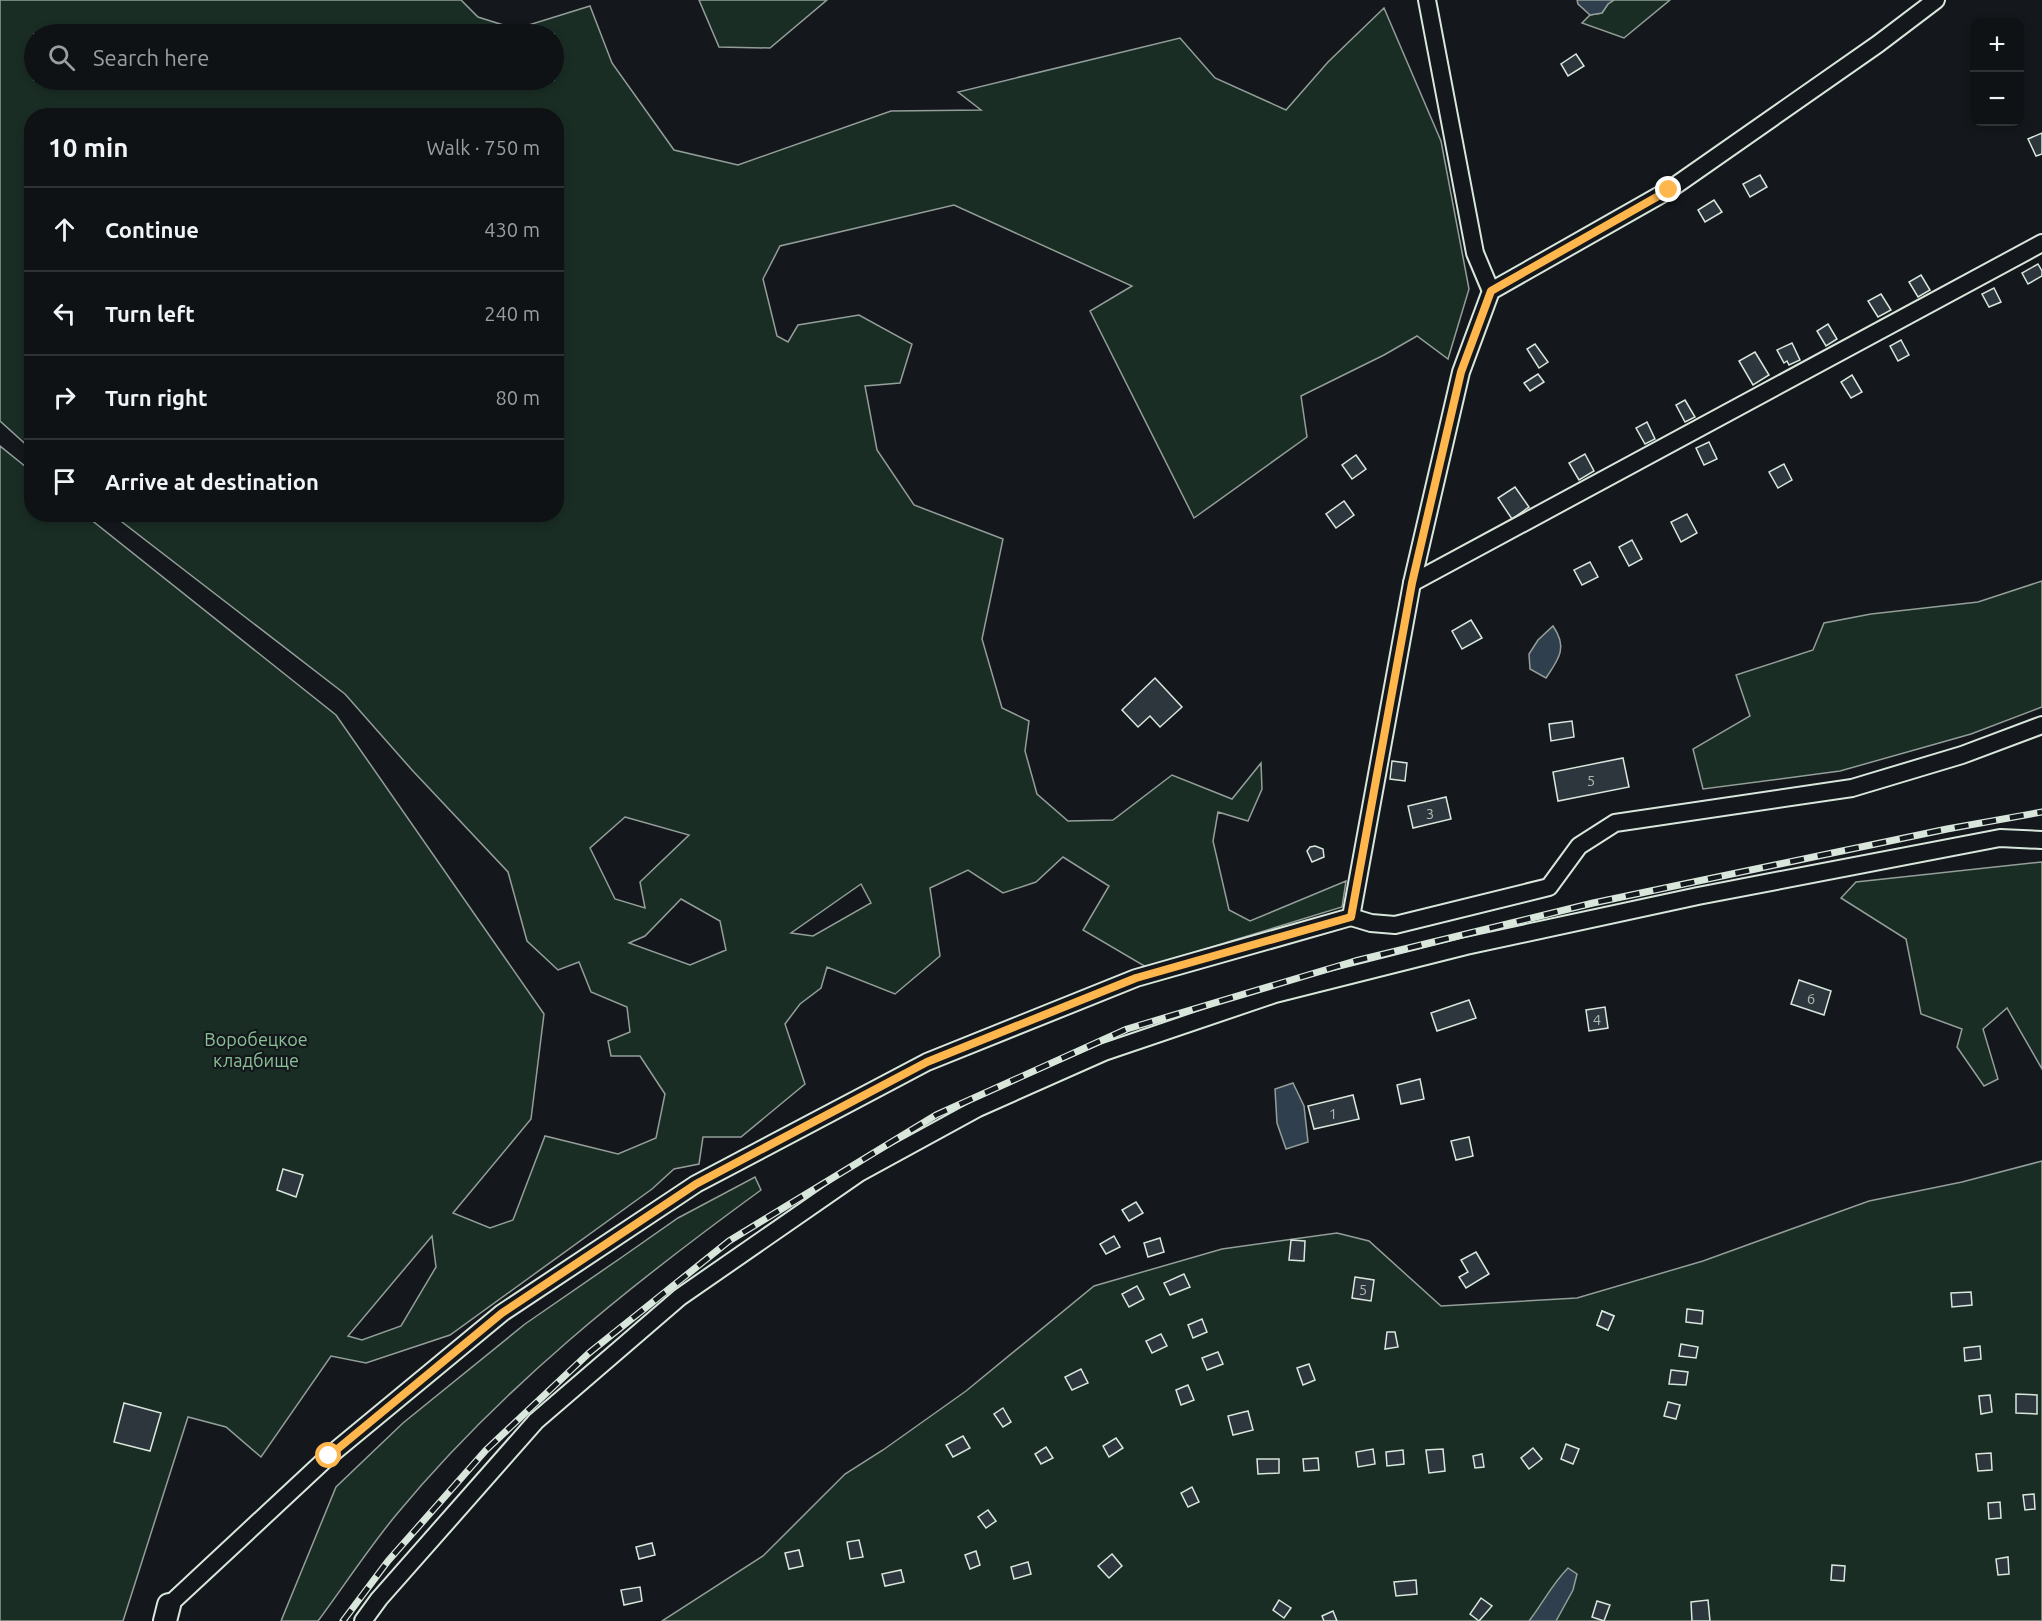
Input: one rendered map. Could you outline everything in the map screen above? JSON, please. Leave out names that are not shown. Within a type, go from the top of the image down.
[{"type":"street","points":[[1427,0],[1475,254],[1491,291]]},
{"type":"street","points":[[1351,917],[1412,583],[1461,372],[1491,291],[1669,190],[1878,44],[1936,0]]},
{"type":"street","points":[[1412,583],[2042,243]]},
{"type":"street","points":[[167,1613],[329,1456],[502,1313],[696,1184],[938,1058],[1136,978],[1351,917],[1371,923],[1395,925],[1549,886],[1579,846],[1615,824],[1852,788],[1962,755],[2042,725]]},
{"type":"street","points":[[363,1621],[379,1599],[536,1421],[680,1297],[859,1173],[978,1108],[1104,1052],[1275,994],[1466,946],[1698,896],[2000,838],[2042,840]]},
{"type":"green space","name":"Воробецкое кладбище","points":[[0,0],[461,0],[478,17],[500,24],[24,24],[24,90],[564,90],[564,24],[532,24],[590,6],[612,63],[674,150],[738,165],[891,111],[981,110],[958,92],[1180,38],[1215,78],[1286,110],[1328,62],[1384,8],[1441,141],[1469,289],[1448,359],[1417,336],[1301,396],[1307,437],[1194,518],[1090,311],[1132,286],[954,205],[780,246],[763,279],[777,336],[788,342],[798,325],[859,315],[912,344],[900,383],[865,386],[877,450],[914,505],[1003,539],[982,639],[1002,708],[1029,721],[1025,751],[1037,794],[1068,821],[1113,820],[1172,775],[1232,799],[1261,763],[1262,789],[1248,821],[1218,812],[1213,841],[1229,910],[1250,921],[1346,881],[1342,907],[1146,967],[1083,930],[1109,886],[1063,857],[1036,882],[1003,893],[968,870],[930,888],[940,956],[895,994],[827,967],[821,988],[800,1004],[785,1024],[805,1084],[741,1137],[703,1137],[699,1164],[674,1169],[652,1189],[450,1335],[366,1363],[331,1356],[261,1457],[226,1427],[188,1417],[123,1621],[0,1621],[0,446],[24,465],[24,522],[94,522],[336,715],[544,1014],[531,1119],[453,1213],[490,1228],[513,1220],[545,1136],[618,1154],[656,1138],[665,1094],[640,1056],[611,1056],[608,1041],[630,1032],[627,1007],[591,992],[579,962],[558,970],[527,941],[508,872],[412,770],[345,694],[122,522],[564,522],[564,108],[24,108],[24,443],[0,421]],"holes":[[[625,817],[689,835],[640,882],[645,908],[615,899],[590,848]],[[861,884],[871,903],[813,936],[791,933]],[[681,899],[720,921],[726,950],[690,965],[629,943],[645,936]],[[432,1236],[436,1267],[401,1326],[362,1340],[348,1336]]]},
{"type":"green space","points":[[699,0],[827,0],[770,48],[719,47]]},
{"type":"green space","points":[[1614,0],[1670,0],[1624,38],[1582,23],[1590,15],[1602,13]]},
{"type":"green space","points":[[2042,581],[2042,707],[1971,734],[1840,771],[1703,789],[1693,749],[1750,716],[1736,675],[1813,650],[1824,623],[1871,614],[1978,602]]},
{"type":"green space","points":[[2042,862],[2042,1069],[2007,1008],[1983,1029],[1998,1079],[1984,1086],[1957,1047],[1962,1029],[1921,1014],[1906,939],[1841,898],[1856,882]]},
{"type":"green space","points":[[2042,1161],[2042,1621],[662,1621],[763,1556],[845,1474],[966,1391],[1094,1286],[1222,1249],[1337,1233],[1369,1241],[1441,1306],[1577,1298],[1703,1261],[1869,1201],[1962,1182]]},
{"type":"green space","points":[[755,1177],[761,1190],[663,1264],[568,1341],[478,1425],[396,1515],[318,1621],[281,1621],[336,1487],[403,1423],[525,1324],[678,1218]]},
{"type":"water","points":[[1577,0],[1614,0],[1602,13],[1590,15],[1578,4]]},
{"type":"water","points":[[1553,626],[1558,633],[1561,647],[1558,659],[1546,678],[1530,669],[1529,654],[1538,640]]},
{"type":"water","points":[[1293,1083],[1304,1106],[1308,1142],[1286,1149],[1277,1123],[1275,1089]]},
{"type":"water","points":[[1568,1568],[1577,1574],[1573,1590],[1556,1621],[1529,1621],[1557,1580]]},
{"type":"building","points":[[1576,54],[1584,66],[1568,76],[1561,64]]},
{"type":"building","points":[[2042,133],[2042,154],[2036,156],[2028,139]]},
{"type":"building","points":[[1760,175],[1767,187],[1750,197],[1743,184]]},
{"type":"building","points":[[1714,200],[1722,212],[1705,222],[1698,210]]},
{"type":"building","points":[[2038,264],[2042,276],[2028,284],[2022,273]]},
{"type":"building","points":[[1921,275],[1930,290],[1918,297],[1909,282]]},
{"type":"building","points":[[1994,288],[2001,302],[1989,307],[1982,294]]},
{"type":"building","points":[[1881,294],[1891,310],[1878,317],[1868,301]]},
{"type":"building","points":[[1828,324],[1837,339],[1826,346],[1817,331]]},
{"type":"building","points":[[1901,340],[1909,355],[1898,361],[1890,346]]},
{"type":"building","points":[[1792,343],[1800,360],[1789,365],[1787,361],[1784,363],[1777,350]]},
{"type":"building","points":[[1535,344],[1548,362],[1539,368],[1527,349]]},
{"type":"building","points":[[1755,352],[1769,375],[1753,385],[1739,361]]},
{"type":"building","points":[[1538,374],[1544,382],[1530,391],[1524,383]]},
{"type":"building","points":[[1852,375],[1862,392],[1851,398],[1841,382]]},
{"type":"building","points":[[1685,400],[1695,417],[1685,422],[1676,405]]},
{"type":"building","points":[[1647,422],[1655,439],[1645,444],[1636,428]]},
{"type":"building","points":[[1709,442],[1717,459],[1704,465],[1696,448]]},
{"type":"building","points":[[1585,454],[1594,471],[1579,480],[1569,463]]},
{"type":"building","points":[[1356,455],[1366,469],[1352,479],[1342,465]]},
{"type":"building","points":[[1784,464],[1792,480],[1778,488],[1769,472]]},
{"type":"building","points":[[1515,487],[1529,507],[1512,519],[1498,498]]},
{"type":"building","points":[[1344,501],[1354,515],[1336,528],[1326,514]]},
{"type":"building","points":[[1687,514],[1697,533],[1681,542],[1671,522]]},
{"type":"building","points":[[1632,540],[1642,559],[1629,566],[1619,547]]},
{"type":"building","points":[[1590,562],[1598,577],[1582,585],[1574,570]]},
{"type":"building","points":[[1471,620],[1482,638],[1462,649],[1452,631]]},
{"type":"building","points":[[1155,678],[1182,707],[1160,727],[1150,716],[1138,727],[1122,710]]},
{"type":"building","points":[[1572,721],[1574,737],[1551,741],[1549,724]]},
{"type":"building","points":[[1623,758],[1629,787],[1558,801],[1553,772]]},
{"type":"building","points":[[1392,761],[1407,763],[1405,781],[1390,779]]},
{"type":"building","points":[[1446,797],[1451,819],[1413,828],[1408,806]]},
{"type":"building","points":[[1310,847],[1323,849],[1324,857],[1312,862],[1307,851]]},
{"type":"building","points":[[1799,980],[1831,991],[1824,1015],[1791,1004]]},
{"type":"building","points":[[1469,1000],[1476,1018],[1437,1031],[1431,1013]]},
{"type":"building","points":[[1605,1007],[1608,1028],[1589,1031],[1586,1010]]},
{"type":"building","points":[[1420,1079],[1424,1099],[1401,1104],[1397,1085]]},
{"type":"building","points":[[1353,1095],[1359,1119],[1314,1129],[1308,1106]]},
{"type":"building","points":[[1469,1137],[1473,1156],[1456,1160],[1451,1141]]},
{"type":"building","points":[[283,1169],[303,1175],[296,1197],[277,1190]]},
{"type":"building","points":[[1136,1202],[1143,1213],[1129,1221],[1122,1210]]},
{"type":"building","points":[[1114,1236],[1120,1247],[1106,1254],[1100,1244]]},
{"type":"building","points":[[1160,1238],[1164,1252],[1148,1257],[1144,1243]]},
{"type":"building","points":[[1291,1240],[1305,1241],[1304,1261],[1289,1260]]},
{"type":"building","points":[[1476,1252],[1489,1274],[1466,1288],[1459,1277],[1468,1272],[1461,1260]]},
{"type":"building","points":[[1184,1274],[1190,1287],[1170,1295],[1164,1283]]},
{"type":"building","points":[[1355,1277],[1374,1280],[1371,1301],[1352,1298]]},
{"type":"building","points":[[1137,1286],[1144,1299],[1129,1307],[1122,1294]]},
{"type":"building","points":[[1971,1292],[1972,1305],[1952,1307],[1951,1293]]},
{"type":"building","points":[[1687,1309],[1703,1311],[1702,1324],[1686,1322]]},
{"type":"building","points":[[1602,1311],[1614,1316],[1608,1330],[1597,1325]]},
{"type":"building","points":[[1602,1311],[1614,1316],[1608,1330],[1597,1325]]},
{"type":"building","points":[[1202,1319],[1207,1332],[1193,1338],[1188,1325]]},
{"type":"building","points":[[1387,1332],[1395,1332],[1398,1347],[1385,1349]]},
{"type":"building","points":[[1161,1334],[1167,1346],[1152,1353],[1146,1341]]},
{"type":"building","points":[[1681,1344],[1698,1347],[1696,1358],[1679,1356]]},
{"type":"building","points":[[1980,1346],[1981,1359],[1965,1361],[1964,1348]]},
{"type":"building","points":[[1218,1352],[1223,1364],[1207,1370],[1202,1358]]},
{"type":"building","points":[[1309,1364],[1315,1380],[1303,1385],[1297,1368]]},
{"type":"building","points":[[1081,1369],[1088,1383],[1072,1390],[1065,1377]]},
{"type":"building","points":[[1671,1370],[1688,1372],[1686,1385],[1669,1384]]},
{"type":"building","points":[[1188,1385],[1194,1400],[1181,1405],[1176,1390]]},
{"type":"building","points":[[2016,1394],[2037,1395],[2037,1414],[2016,1413]]},
{"type":"building","points":[[1990,1395],[1992,1412],[1981,1414],[1979,1396]]},
{"type":"building","points":[[1668,1402],[1680,1405],[1676,1419],[1664,1416]]},
{"type":"building","points":[[124,1403],[161,1413],[150,1451],[114,1442]]},
{"type":"building","points":[[1003,1408],[1011,1422],[1003,1427],[994,1414]]},
{"type":"building","points":[[1248,1411],[1253,1430],[1233,1435],[1228,1416]]},
{"type":"building","points":[[963,1436],[970,1448],[953,1457],[946,1445]]},
{"type":"building","points":[[1116,1438],[1123,1448],[1109,1457],[1103,1446]]},
{"type":"building","points":[[1566,1444],[1579,1449],[1573,1464],[1561,1459]]},
{"type":"building","points":[[1046,1447],[1053,1458],[1041,1464],[1035,1454]]},
{"type":"building","points":[[1533,1448],[1542,1459],[1529,1469],[1521,1458]]},
{"type":"building","points":[[1373,1449],[1375,1464],[1358,1467],[1356,1452]]},
{"type":"building","points":[[1443,1449],[1445,1471],[1429,1473],[1426,1450]]},
{"type":"building","points":[[1403,1450],[1404,1464],[1387,1466],[1386,1452]]},
{"type":"building","points":[[1991,1453],[1992,1470],[1978,1471],[1976,1454]]},
{"type":"building","points":[[1482,1454],[1484,1467],[1475,1468],[1473,1456]]},
{"type":"building","points":[[1318,1458],[1319,1470],[1304,1471],[1303,1459]]},
{"type":"building","points":[[1257,1459],[1279,1459],[1279,1473],[1258,1474]]},
{"type":"building","points":[[1192,1487],[1199,1502],[1188,1507],[1181,1493]]},
{"type":"building","points":[[2034,1494],[2035,1509],[2025,1510],[2023,1495]]},
{"type":"building","points":[[2000,1502],[2001,1518],[1989,1519],[1988,1503]]},
{"type":"building","points":[[988,1510],[996,1521],[986,1528],[978,1517]]},
{"type":"building","points":[[859,1540],[863,1557],[850,1559],[847,1542]]},
{"type":"building","points":[[652,1543],[655,1555],[639,1559],[636,1547]]},
{"type":"building","points":[[799,1550],[803,1566],[789,1569],[785,1553]]},
{"type":"building","points":[[976,1551],[980,1565],[970,1569],[965,1555]]},
{"type":"building","points":[[1112,1554],[1122,1566],[1109,1578],[1098,1566]]},
{"type":"building","points":[[2008,1557],[2009,1574],[1998,1575],[1996,1559]]},
{"type":"building","points":[[1028,1562],[1031,1574],[1014,1579],[1011,1567]]},
{"type":"building","points":[[1832,1565],[1845,1566],[1844,1581],[1831,1580]]},
{"type":"building","points":[[901,1570],[904,1582],[885,1586],[882,1574]]},
{"type":"building","points":[[1416,1580],[1417,1594],[1396,1596],[1394,1582]]},
{"type":"building","points":[[640,1587],[642,1601],[624,1605],[621,1590]]},
{"type":"building","points":[[1481,1598],[1492,1606],[1479,1621],[1470,1614]]},
{"type":"building","points":[[1279,1600],[1291,1608],[1284,1618],[1273,1610]]},
{"type":"building","points":[[1708,1600],[1710,1621],[1692,1621],[1691,1602]]},
{"type":"building","points":[[1597,1601],[1610,1605],[1604,1621],[1592,1617]]},
{"type":"building","points":[[1333,1611],[1337,1621],[1324,1621],[1322,1616]]},
{"type":"railway","points":[[343,1621],[388,1561],[486,1450],[589,1353],[729,1241],[936,1115],[1127,1029],[1355,961],[1593,903],[1947,829],[2042,812]]},
{"type":"route","points":[[329,1456],[502,1313],[696,1184],[927,1062],[1136,978],[1351,917],[1412,583],[1461,372],[1491,291],[1669,190]]}]
